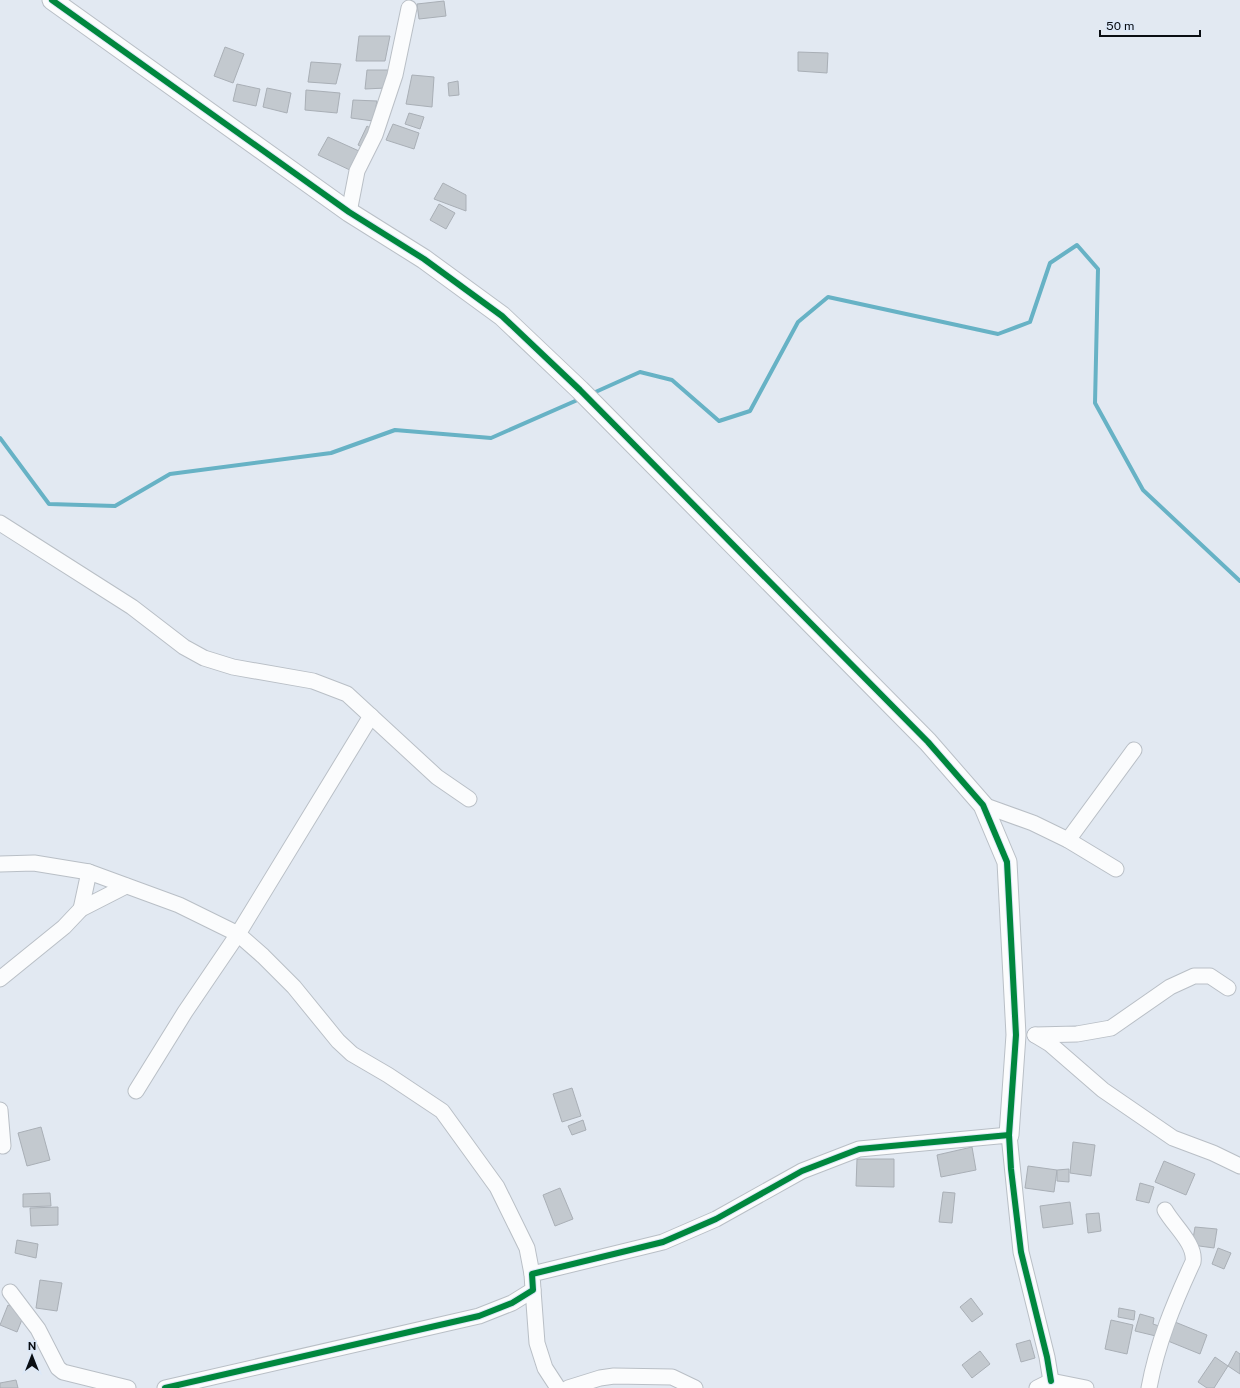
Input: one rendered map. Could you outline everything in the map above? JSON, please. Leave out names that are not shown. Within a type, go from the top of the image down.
[{"type":"street","points":[[52,0],[349,212],[424,258],[508,322],[580,390],[928,742],[983,804],[1007,862],[1016,1035],[1009,1135],[1020,1252],[1047,1357],[1051,1381]]},
{"type":"street","points":[[349,212],[357,171],[375,135],[395,75],[409,8]]},
{"type":"street","points":[[0,523],[132,607],[184,647],[204,658],[233,667],[313,681],[347,694],[437,777],[469,798]]},
{"type":"street","points":[[136,1091],[185,1012],[238,934],[371,716]]},
{"type":"street","points":[[1068,840],[1134,750]]},
{"type":"street","points":[[983,804],[1033,823],[1068,840],[1116,869]]},
{"type":"street","points":[[0,864],[34,863],[89,872],[179,905],[238,934],[264,956],[294,987],[338,1041],[352,1054],[388,1075],[442,1111],[497,1187],[527,1248],[532,1274],[537,1343],[546,1368],[558,1388]]},
{"type":"street","points":[[81,909],[89,872]]},
{"type":"street","points":[[0,979],[64,927],[81,909],[126,886]]},
{"type":"street","points":[[1016,1035],[1077,1034],[1111,1028],[1170,987],[1202,974],[1210,976],[1228,988]]},
{"type":"street","points":[[1035,1035],[1050,1044],[1103,1090],[1173,1138],[1213,1153],[1240,1166]]},
{"type":"street","points":[[0,1110],[3,1146]]},
{"type":"street","points":[[532,1274],[663,1242],[716,1220],[802,1170],[859,1149],[1009,1135]]},
{"type":"street","points":[[1149,1388],[1152,1369],[1171,1310],[1193,1262],[1194,1255],[1190,1244],[1172,1224],[1165,1210]]},
{"type":"street","points":[[165,1388],[478,1316],[512,1303],[533,1290]]},
{"type":"street","points":[[10,1292],[38,1329],[58,1368],[63,1372],[128,1388]]},
{"type":"street","points":[[568,1388],[600,1378],[614,1376],[672,1377],[695,1388]]},
{"type":"street","points":[[1037,1388],[1051,1381],[1086,1388]]},
{"type":"building","points":[[444,1],[446,16],[419,19],[417,4]]},
{"type":"building","points":[[359,36],[390,36],[385,61],[356,61]]},
{"type":"building","points":[[225,47],[244,54],[233,83],[214,76]]},
{"type":"building","points":[[798,52],[828,53],[827,73],[798,71]]},
{"type":"building","points":[[311,62],[341,64],[336,84],[308,82]]},
{"type":"building","points":[[367,70],[388,70],[386,88],[365,89]]},
{"type":"building","points":[[412,75],[434,77],[432,107],[406,104]]},
{"type":"building","points":[[458,81],[459,95],[449,96],[448,83]]},
{"type":"building","points":[[237,84],[260,89],[256,106],[233,101]]},
{"type":"building","points":[[267,88],[291,93],[287,113],[263,107]]},
{"type":"building","points":[[306,90],[340,93],[337,113],[305,110]]},
{"type":"building","points":[[353,100],[377,101],[373,121],[351,118]]},
{"type":"building","points":[[409,113],[424,117],[420,129],[405,124]]},
{"type":"building","points":[[393,124],[419,133],[414,149],[386,140]]},
{"type":"building","points":[[367,126],[373,130],[364,148],[358,145]]},
{"type":"building","points":[[328,137],[359,151],[352,171],[318,155]]},
{"type":"building","points":[[443,183],[466,195],[466,211],[434,199]]},
{"type":"building","points":[[439,204],[455,213],[446,229],[430,220]]},
{"type":"building","points":[[572,1088],[581,1116],[562,1122],[553,1094]]},
{"type":"building","points":[[583,1120],[586,1130],[572,1135],[568,1126]]},
{"type":"building","points":[[41,1127],[50,1160],[27,1166],[18,1133]]},
{"type":"building","points":[[1073,1142],[1095,1145],[1091,1176],[1070,1173]]},
{"type":"building","points":[[972,1147],[976,1170],[941,1177],[937,1155]]},
{"type":"building","points":[[857,1159],[894,1159],[894,1187],[856,1186]]},
{"type":"building","points":[[1164,1161],[1195,1174],[1186,1195],[1155,1182]]},
{"type":"building","points":[[1028,1166],[1057,1170],[1054,1192],[1025,1188]]},
{"type":"building","points":[[1069,1169],[1069,1182],[1057,1181],[1057,1170]]},
{"type":"building","points":[[1140,1183],[1154,1187],[1149,1203],[1136,1200]]},
{"type":"building","points":[[560,1188],[573,1219],[555,1226],[543,1195]]},
{"type":"building","points":[[943,1192],[955,1193],[952,1223],[939,1222]]},
{"type":"building","points":[[50,1193],[51,1206],[23,1207],[23,1194]]},
{"type":"building","points":[[1070,1202],[1073,1224],[1043,1228],[1040,1206]]},
{"type":"building","points":[[58,1207],[58,1225],[31,1226],[30,1208]]},
{"type":"building","points":[[1099,1213],[1101,1231],[1088,1233],[1086,1214]]},
{"type":"building","points":[[1195,1227],[1217,1229],[1214,1248],[1192,1245]]},
{"type":"building","points":[[17,1240],[38,1244],[36,1258],[15,1253]]},
{"type":"building","points":[[1218,1248],[1231,1253],[1224,1269],[1212,1264]]},
{"type":"building","points":[[40,1280],[62,1283],[57,1311],[36,1308]]},
{"type":"building","points":[[971,1298],[983,1314],[972,1322],[960,1307]]},
{"type":"building","points":[[8,1305],[25,1312],[17,1332],[0,1325]]},
{"type":"building","points":[[1119,1308],[1135,1311],[1134,1320],[1118,1317]]},
{"type":"building","points":[[1140,1314],[1154,1318],[1153,1324],[1162,1327],[1160,1337],[1135,1331]]},
{"type":"building","points":[[1111,1320],[1133,1325],[1127,1354],[1105,1349]]},
{"type":"building","points":[[1175,1322],[1207,1335],[1200,1354],[1168,1341]]},
{"type":"building","points":[[1030,1340],[1035,1358],[1021,1362],[1016,1344]]},
{"type":"building","points":[[980,1351],[990,1364],[972,1378],[962,1365]]},
{"type":"building","points":[[1236,1351],[1240,1354],[1240,1374],[1228,1366]]},
{"type":"building","points":[[1215,1357],[1228,1366],[1214,1388],[1207,1388],[1198,1382]]},
{"type":"building","points":[[16,1380],[18,1388],[0,1388],[0,1383]]},
{"type":"waterway","points":[[591,394],[640,372],[672,380],[719,421],[750,411],[798,322],[828,297],[998,334],[1030,322],[1050,263],[1077,245],[1098,269],[1095,403],[1143,490],[1240,581]]},
{"type":"waterway","points":[[0,438],[49,504],[115,506],[170,474],[331,453],[395,430],[491,438],[582,398]]},
{"type":"cycle path","points":[[52,0],[349,212],[424,259],[502,316],[580,390],[928,742],[983,805],[1007,862],[1016,1035],[1009,1135],[1011,1169],[1021,1252],[1047,1357],[1051,1381]]},
{"type":"cycle path","points":[[165,1388],[479,1316],[512,1303],[533,1290],[532,1274],[663,1242],[716,1219],[802,1171],[859,1149],[1009,1135]]}]
